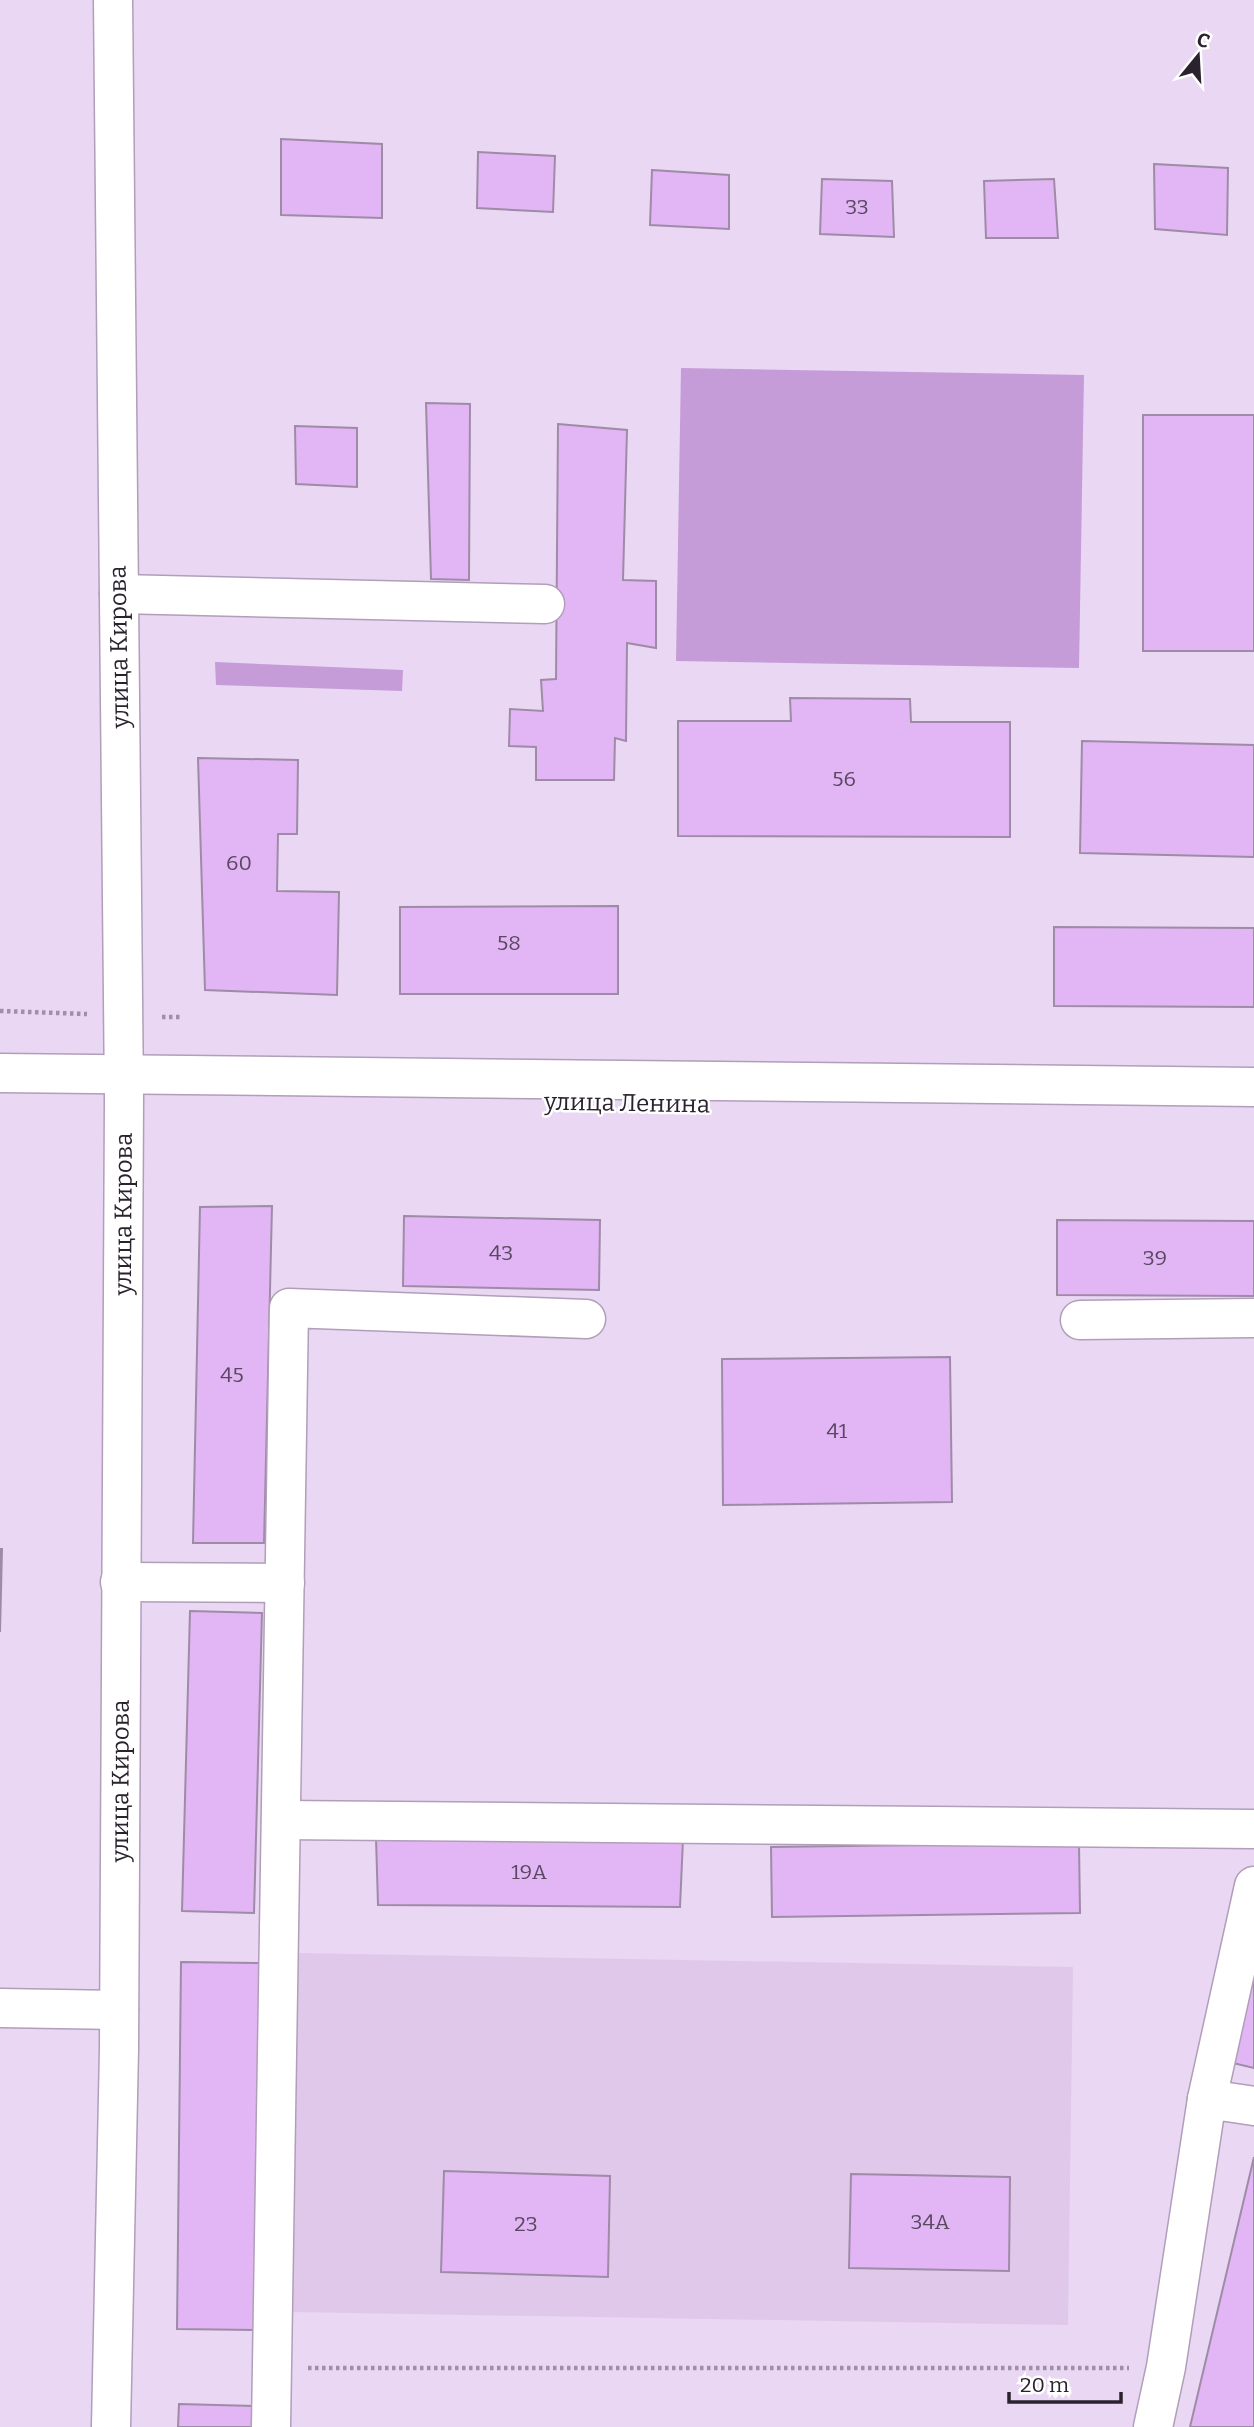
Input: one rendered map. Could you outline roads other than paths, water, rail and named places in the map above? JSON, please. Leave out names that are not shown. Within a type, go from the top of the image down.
[{"type":"main road","name":"улица Кирова","points":[[111,2427],[119,2010],[124,1087],[113,0]]},
{"type":"main road","points":[[119,594],[545,604]]},
{"type":"main road","points":[[0,1073],[124,1087],[1254,1087]]},
{"type":"main road","name":"улица Ленина","points":[[0,1097],[124,1087],[1254,1109]]},
{"type":"main road","points":[[271,2427],[289,1308],[586,1319]]},
{"type":"main road","points":[[1080,1321],[1254,1318]]},
{"type":"main road","points":[[121,1582],[285,1583]]},
{"type":"main road","points":[[281,1820],[1254,1829]]},
{"type":"main road","points":[[1153,2427],[1166,2368],[1207,2099],[1254,1886]]},
{"type":"main road","points":[[0,2008],[119,2010]]},
{"type":"main road","points":[[1207,2099],[1254,2106]]}]
